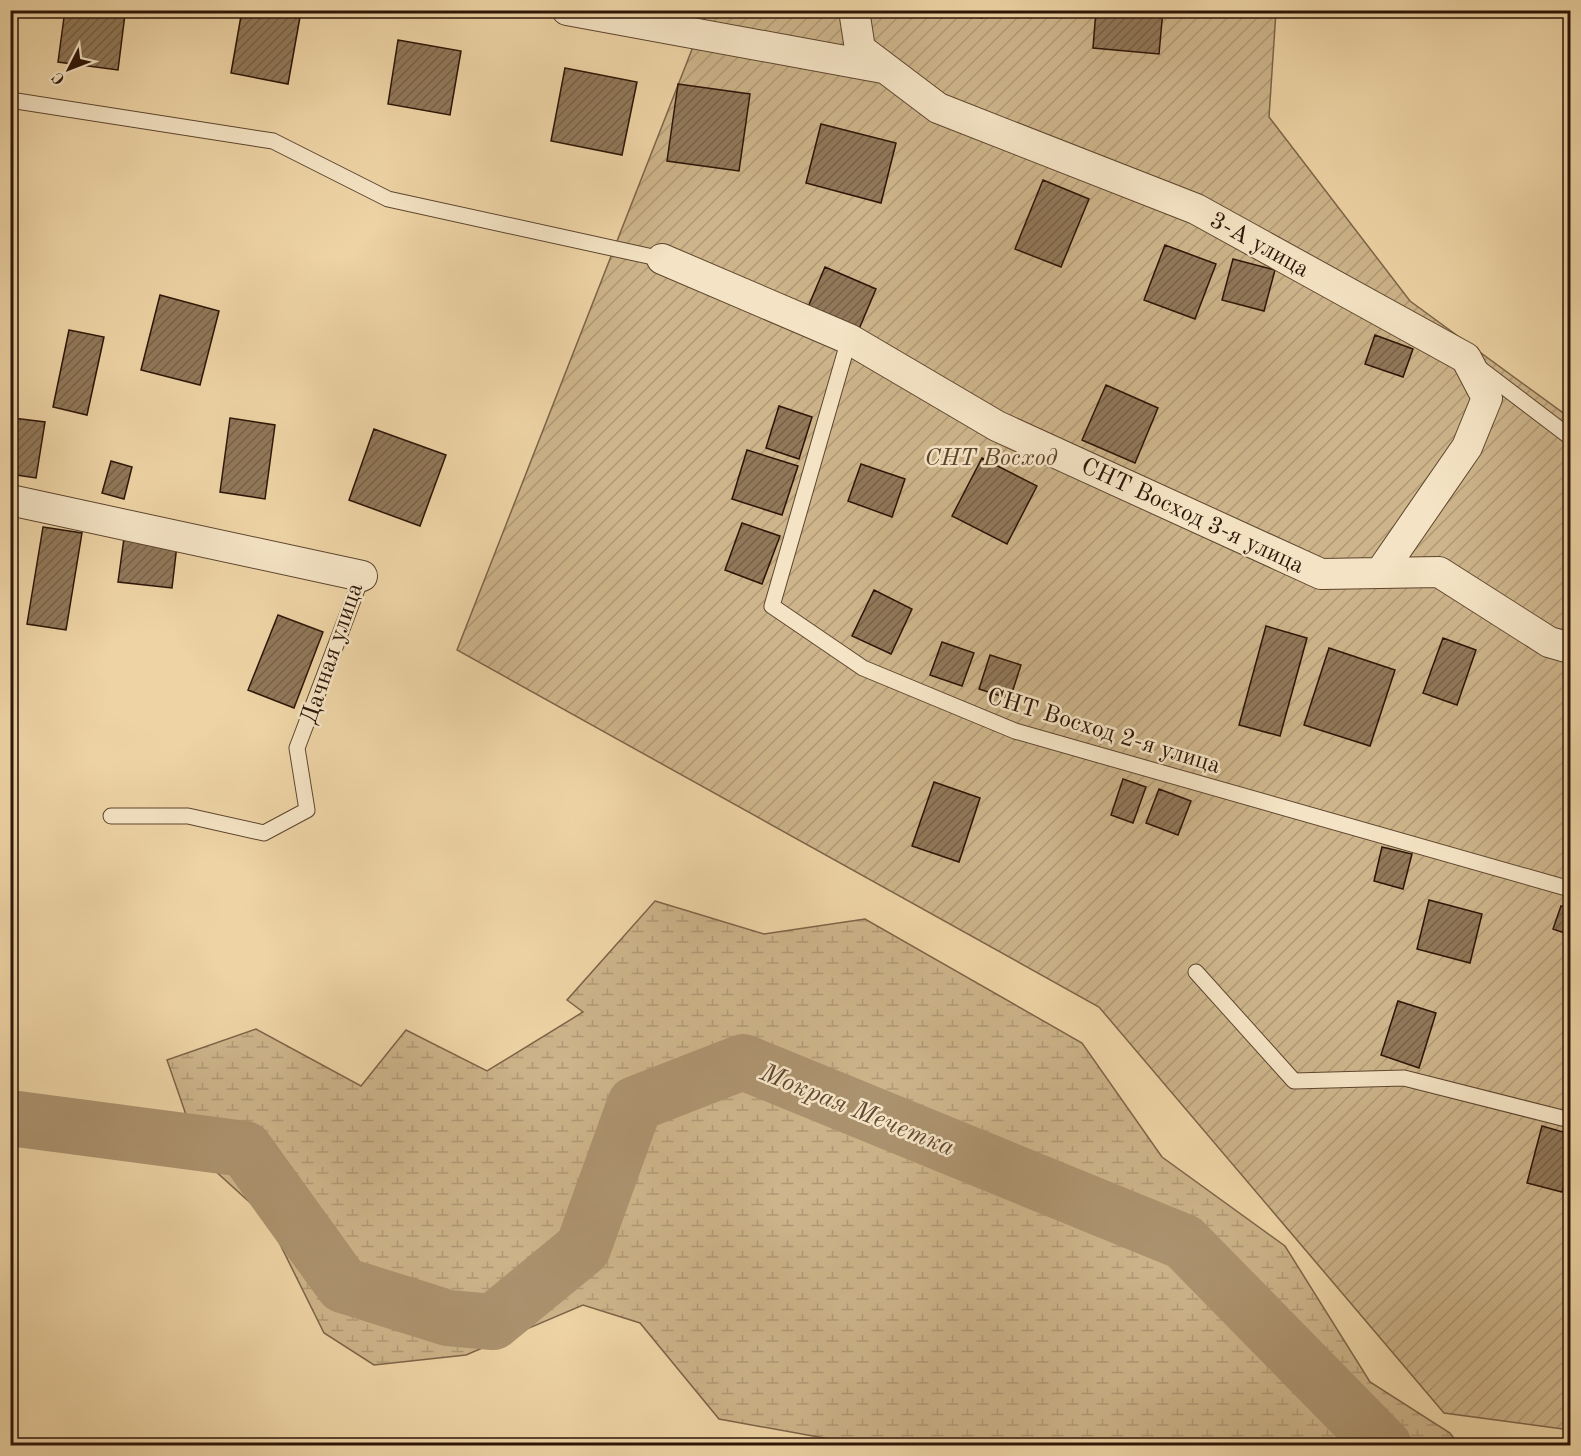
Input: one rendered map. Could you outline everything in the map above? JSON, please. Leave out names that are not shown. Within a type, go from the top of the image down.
[{"type":"street","points":[[567,10],[885,69]]},
{"type":"street","name":"3-А улица","points":[[854,10],[860,50],[938,108],[1196,209],[1466,358]]},
{"type":"street","name":"СНТ Восход 3-я улица","points":[[662,259],[849,339],[997,426],[1321,574],[1439,572],[1549,642],[1570,648]]},
{"type":"street","points":[[1380,573],[1467,447],[1487,398],[1466,358]]},
{"type":"street","name":"Дачная улица","points":[[10,500],[362,576]]},
{"type":"lane","points":[[10,100],[273,141],[388,198],[662,259]]},
{"type":"lane","name":"СНТ Восход 2-я улица","points":[[849,339],[772,606],[863,668],[1015,732],[1570,889]]},
{"type":"lane","points":[[1466,358],[1570,437]]},
{"type":"lane","name":"Дачная улица","points":[[111,816],[188,816],[264,833],[307,810],[297,748],[362,576]]},
{"type":"lane","points":[[1196,972],[1293,1081],[1404,1078],[1570,1120]]},
{"type":"green space","name":"СНТ Восход","points":[[707,11],[1276,11],[1269,117],[1410,301],[1570,418],[1570,1430],[1444,1413],[1099,1007],[457,650]]},
{"type":"green space","points":[[655,901],[764,934],[865,919],[1082,1043],[1162,1157],[1285,1246],[1370,1382],[1450,1433],[1459,1445],[868,1446],[719,1419],[640,1323],[583,1305],[466,1355],[374,1365],[324,1333],[267,1218],[201,1158],[167,1060],[256,1029],[361,1086],[406,1030],[487,1071],[583,1012],[567,1000]]},
{"type":"building","points":[[65,10],[101,10],[125,14],[118,70],[58,62]]},
{"type":"building","points":[[242,10],[268,10],[300,17],[288,84],[231,73]]},
{"type":"building","points":[[950,10],[984,10],[982,18]]},
{"type":"building","points":[[1096,10],[1163,10],[1159,54],[1093,48]]},
{"type":"building","points":[[398,40],[461,51],[450,115],[388,104]]},
{"type":"building","points":[[565,68],[637,82],[622,155],[551,141]]},
{"type":"building","points":[[678,84],[750,94],[739,171],[667,161]]},
{"type":"building","points":[[821,124],[896,143],[881,203],[806,183]]},
{"type":"building","points":[[1043,180],[1089,199],[1061,267],[1015,249]]},
{"type":"building","points":[[1165,245],[1216,264],[1195,319],[1144,300]]},
{"type":"building","points":[[1233,259],[1275,270],[1264,311],[1222,300]]},
{"type":"building","points":[[825,267],[876,289],[859,329],[808,307]]},
{"type":"building","points":[[160,295],[219,311],[200,385],[141,370]]},
{"type":"building","points":[[69,330],[104,337],[87,415],[53,407]]},
{"type":"building","points":[[1375,335],[1413,349],[1403,377],[1365,364]]},
{"type":"building","points":[[1106,385],[1158,408],[1135,463],[1082,440]]},
{"type":"building","points":[[779,406],[812,417],[799,459],[766,448]]},
{"type":"building","points":[[13,418],[45,422],[36,478],[10,474],[10,432]]},
{"type":"building","points":[[230,418],[275,425],[265,499],[220,492]]},
{"type":"building","points":[[374,429],[446,455],[420,526],[349,500]]},
{"type":"building","points":[[747,450],[798,466],[782,515],[732,499]]},
{"type":"building","points":[[982,458],[1037,486],[1007,544],[952,516]]},
{"type":"building","points":[[111,461],[132,467],[124,499],[102,493]]},
{"type":"building","points":[[861,464],[905,479],[892,517],[848,501]]},
{"type":"building","points":[[742,523],[780,536],[762,584],[725,570]]},
{"type":"building","points":[[43,527],[82,533],[66,630],[27,624]]},
{"type":"building","points":[[124,538],[177,545],[172,588],[118,582]]},
{"type":"building","points":[[874,590],[912,609],[891,654],[852,636]]},
{"type":"building","points":[[278,615],[323,632],[294,708],[248,690]]},
{"type":"building","points":[[1266,626],[1307,638],[1280,736],[1239,725]]},
{"type":"building","points":[[1443,638],[1476,650],[1457,705],[1423,693]]},
{"type":"building","points":[[942,642],[974,653],[962,686],[930,675]]},
{"type":"building","points":[[1329,648],[1395,670],[1370,746],[1304,725]]},
{"type":"building","points":[[990,655],[1021,665],[1010,699],[979,689]]},
{"type":"building","points":[[1123,779],[1146,787],[1133,823],[1111,815]]},
{"type":"building","points":[[934,782],[980,798],[959,862],[912,846]]},
{"type":"building","points":[[1159,789],[1191,801],[1178,835],[1146,823]]},
{"type":"building","points":[[1382,847],[1412,854],[1403,889],[1374,881]]},
{"type":"building","points":[[1429,900],[1482,914],[1470,963],[1417,949]]},
{"type":"building","points":[[1561,906],[1570,909],[1570,935],[1553,929]]},
{"type":"building","points":[[1398,1001],[1436,1013],[1419,1068],[1381,1055]]},
{"type":"building","points":[[1542,1126],[1570,1134],[1570,1161],[1562,1192],[1527,1183]]},
{"type":"waterway","name":"Мокрая Мечетка","points":[[10,1118],[245,1149],[343,1285],[448,1318],[493,1322],[583,1248],[635,1104],[743,1062],[1184,1242],[1384,1446]]}]
